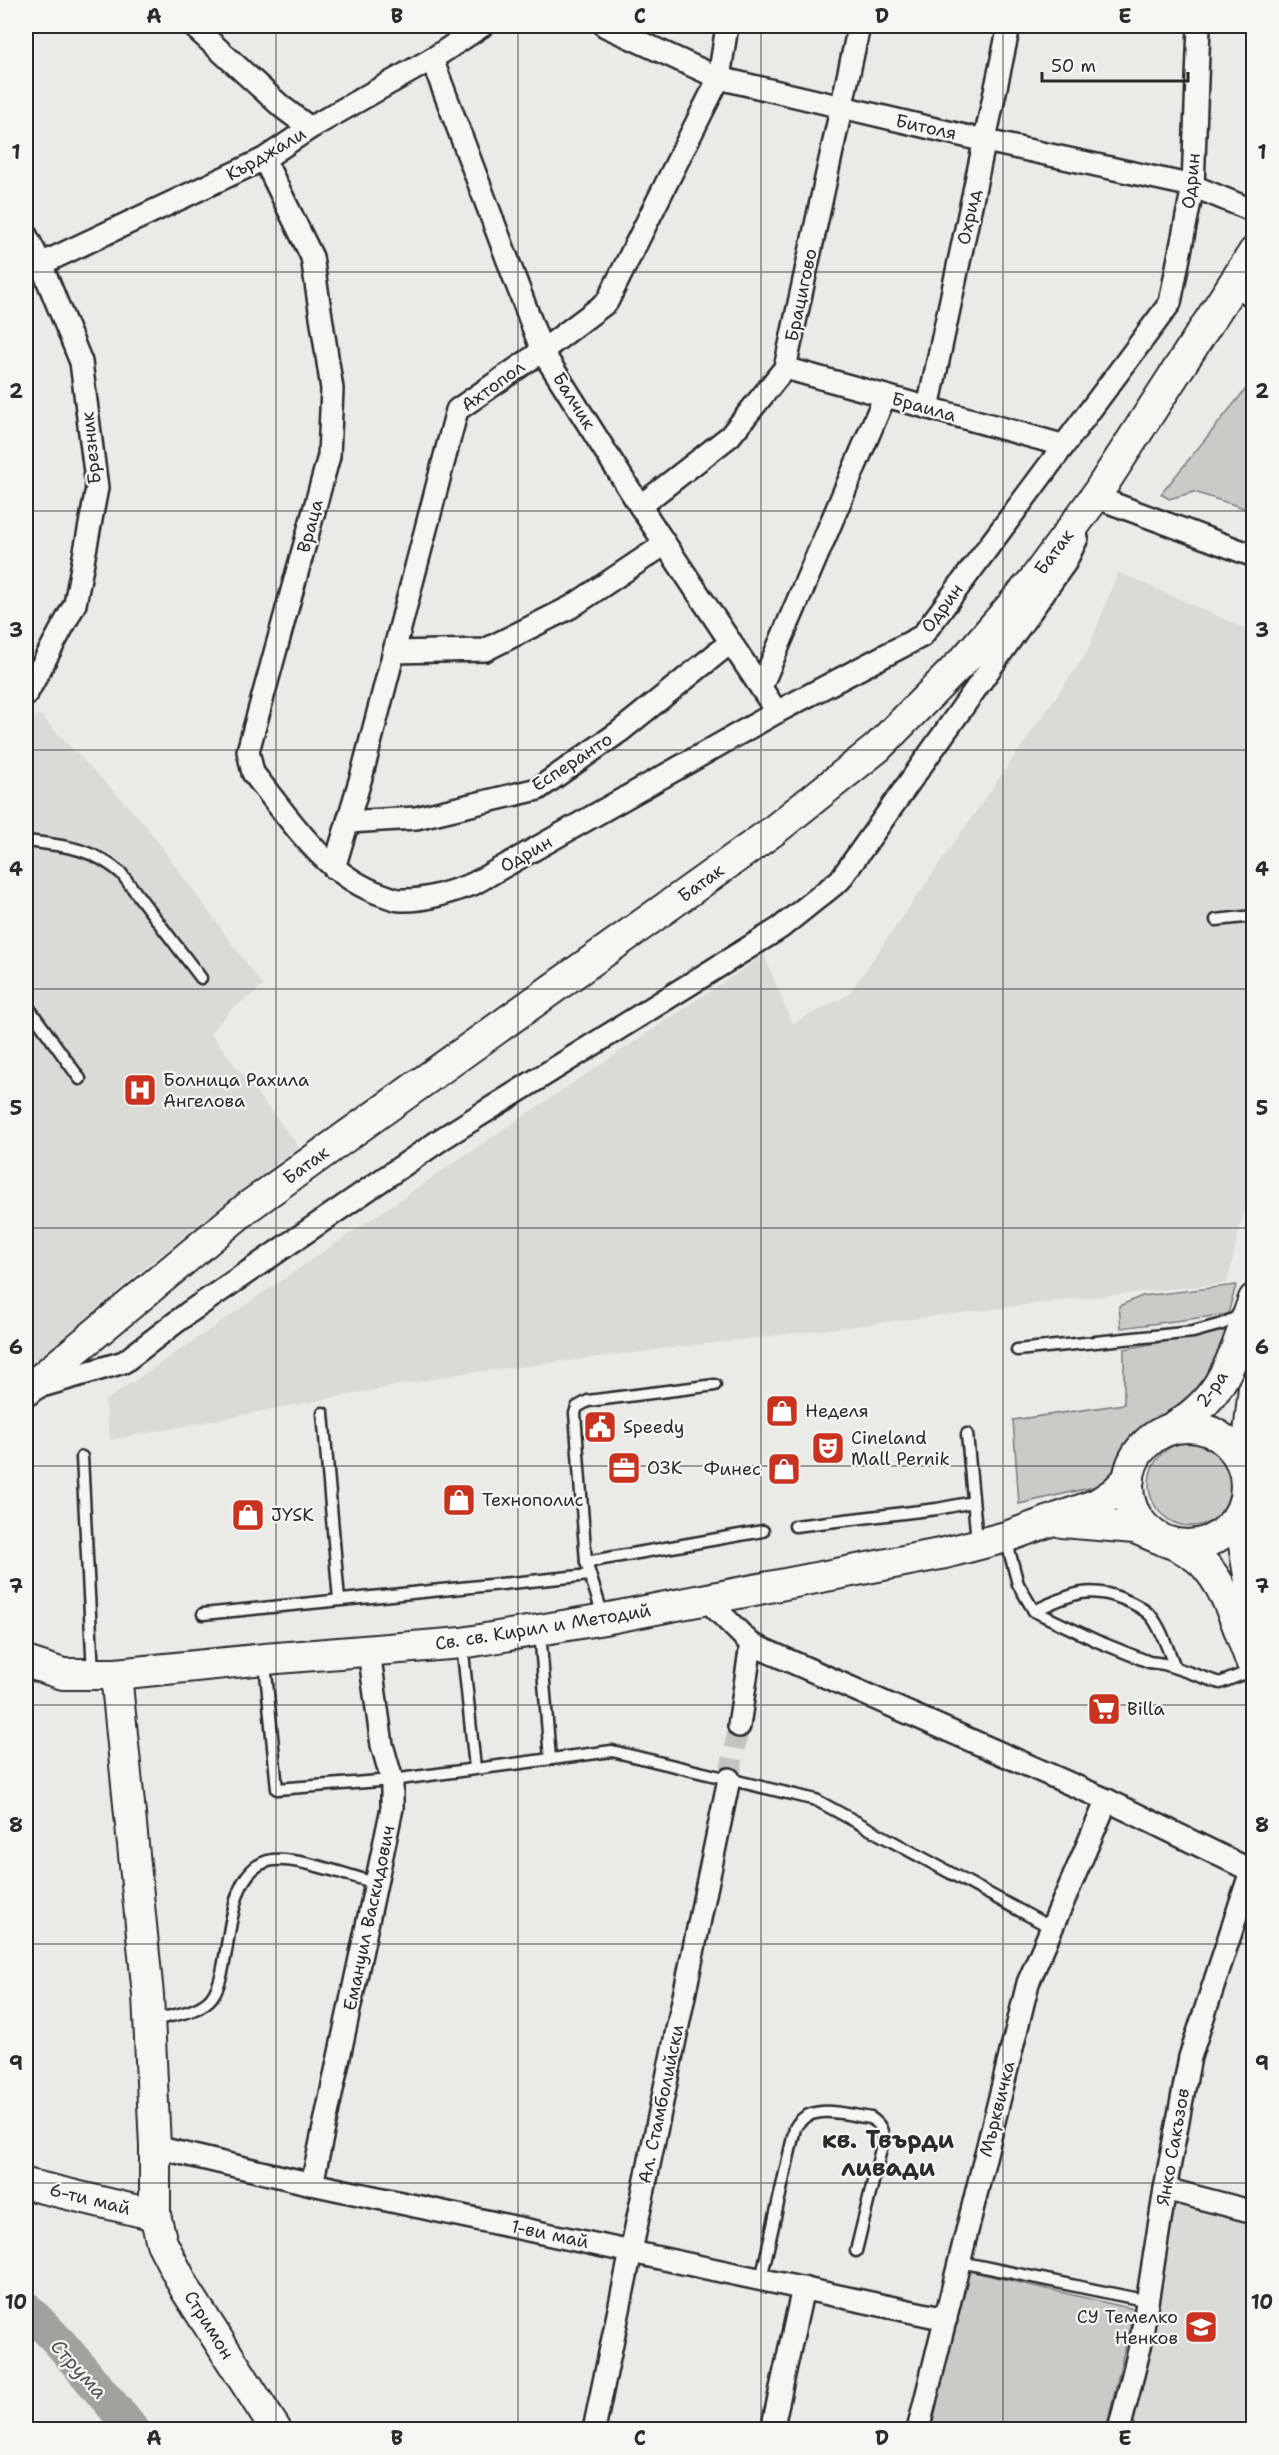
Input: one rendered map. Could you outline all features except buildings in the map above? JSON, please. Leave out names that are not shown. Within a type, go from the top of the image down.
[{"type":"street","points":[[193,26],[282,107],[310,128]]},
{"type":"street","name":"Кърджали","points":[[41,264],[264,159],[310,128],[432,59],[482,26]]},
{"type":"street","name":"Битоля","points":[[605,26],[719,78],[841,108],[1193,186],[1254,211]]},
{"type":"street","name":"Ахтопол","points":[[334,868],[457,410],[607,302],[719,78],[727,26]]},
{"type":"street","name":"Брацигово","points":[[640,506],[730,436],[785,368],[859,26]]},
{"type":"street","name":"Охрид","points":[[928,408],[1009,26]]},
{"type":"street","name":"Одрин","points":[[334,868],[351,880],[400,900],[438,897],[473,884],[777,712],[922,636],[1062,445],[1170,303],[1193,186],[1199,26]]},
{"type":"street","name":"Балчик","points":[[432,59],[542,351],[640,506],[777,712]]},
{"type":"street","name":"Враца","points":[[264,159],[312,257],[333,389],[329,456],[248,751],[253,773],[309,843],[334,868]]},
{"type":"street","name":"Брезник","points":[[26,236],[41,264],[81,362],[97,488],[75,604],[26,695]]},
{"type":"street","name":"Батак","points":[[26,1391],[249,1206],[773,831],[877,748],[967,657],[1034,580],[1242,296],[1254,252]]},
{"type":"street","name":"Браила","points":[[785,368],[1062,445]]},
{"type":"street","points":[[761,687],[885,396]]},
{"type":"street","points":[[26,1391],[124,1362],[188,1313],[443,1138],[780,928],[840,880],[1065,563],[1095,497],[1254,556]]},
{"type":"street","points":[[394,651],[485,650],[571,608],[665,544]]},
{"type":"street","name":"Есперанто","points":[[348,822],[416,818],[538,789],[619,732],[731,642]]},
{"type":"street","name":"2-ра","points":[[1167,1431],[1198,1410],[1213,1394],[1231,1363],[1254,1299]]},
{"type":"street","name":"2-ра","points":[[1245,1472],[1254,1387]]},
{"type":"street","points":[[1186,1427],[1206,1430],[1223,1440],[1237,1454],[1245,1472],[1245,1502],[1239,1515],[1227,1530],[1211,1540],[1193,1545],[1166,1541],[1144,1527],[1134,1512],[1129,1495],[1129,1478],[1133,1462],[1141,1449],[1153,1438],[1167,1431],[1186,1427]]},
{"type":"street","name":"Св. св. Кирил и Методий","points":[[26,1662],[63,1674],[104,1674],[462,1643],[540,1630],[945,1553],[992,1541],[1053,1522],[1097,1504],[1114,1493],[1129,1478]]},
{"type":"street","points":[[1239,1515],[1254,1605]]},
{"type":"street","name":"Св. св. Кирил и Методий","points":[[1053,1522],[1135,1528],[1166,1541],[1202,1562],[1216,1580],[1227,1601],[1254,1669]]},
{"type":"street","points":[[706,1599],[751,1644],[1107,1800],[1252,1871]]},
{"type":"street","points":[[739,1726],[751,1644]]},
{"type":"street","name":"Емануил Васкидович","points":[[312,2184],[392,1809],[392,1780],[382,1746],[369,1651]]},
{"type":"street","points":[[104,1674],[149,2020],[155,2147],[155,2215]]},
{"type":"street","name":"Ал. Стамболийски","points":[[594,2430],[729,1779]]},
{"type":"street","name":"Мърквичка","points":[[918,2430],[1028,1983],[1050,1927],[1107,1800]]},
{"type":"street","name":"Янко Сакъзов","points":[[1119,2430],[1140,2347],[1165,2189],[1190,2057],[1252,1871]]},
{"type":"street","name":"1-ви май","points":[[155,2147],[312,2184],[946,2319]]},
{"type":"street","name":"6-ти май","points":[[26,2184],[155,2215]]},
{"type":"street","points":[[1165,2189],[1254,2212]]},
{"type":"street","name":"Стримон","points":[[155,2215],[162,2243],[186,2290],[276,2430]]},
{"type":"street","points":[[772,2430],[803,2288]]},
{"type":"lane","points":[[26,841],[76,848],[106,861],[121,873],[201,978]]},
{"type":"lane","points":[[1216,920],[1254,916]]},
{"type":"lane","points":[[26,1004],[80,1079]]},
{"type":"lane","points":[[1017,1350],[1193,1332],[1235,1318],[1254,1291]]},
{"type":"lane","points":[[604,1619],[586,1562],[578,1469],[575,1413],[577,1407],[588,1401],[715,1385]]},
{"type":"lane","points":[[323,1413],[339,1600]]},
{"type":"lane","points":[[967,1434],[973,1502],[992,1541],[1034,1611],[1128,1654],[1220,1683],[1254,1669]]},
{"type":"lane","points":[[82,1457],[104,1674]]},
{"type":"lane","points":[[795,1526],[937,1509],[973,1502]]},
{"type":"lane","points":[[586,1562],[764,1531]]},
{"type":"lane","points":[[203,1614],[590,1575]]},
{"type":"lane","points":[[1034,1611],[1062,1598],[1090,1590],[1112,1594],[1136,1605],[1151,1617],[1174,1667]]},
{"type":"lane","points":[[540,1630],[550,1759]]},
{"type":"lane","points":[[462,1643],[475,1768]]},
{"type":"lane","points":[[265,1659],[277,1789],[392,1780],[612,1751],[816,1800],[1050,1927]]},
{"type":"lane","points":[[149,2020],[194,2009],[212,1998],[220,1978],[231,1913],[253,1870],[271,1860],[292,1861],[376,1883]]},
{"type":"lane","points":[[761,2279],[795,2127],[806,2114],[815,2111],[871,2118],[879,2123],[883,2131],[883,2141],[856,2251]]},
{"type":"lane","points":[[960,2262],[1148,2301]]},
{"type":"shaded area","points":[[1253,380],[1253,511],[1194,492],[1169,499],[1161,494]]},
{"type":"shaded area","points":[[1118,572],[1253,632],[1254,1168],[1227,1283],[1075,1299],[458,1374],[110,1440],[105,1401],[764,955],[792,1024],[848,995],[1088,651]]},
{"type":"shaded area","name":"Болница Рахила Ангелова","points":[[39,714],[143,822],[263,986],[232,1009],[210,1033],[299,1147],[135,1276],[26,1373],[26,724]]},
{"type":"shaded area","points":[[1236,1285],[1228,1314],[1121,1328],[1119,1306],[1142,1296]]},
{"type":"shaded area","points":[[1227,1330],[1225,1349],[1184,1412],[1156,1420],[1132,1441],[1111,1483],[1019,1504],[1013,1420],[1124,1404],[1124,1349]]},
{"type":"shaded area","points":[[1191,1442],[1207,1445],[1221,1454],[1230,1468],[1233,1484],[1230,1500],[1221,1514],[1207,1523],[1191,1526],[1175,1523],[1161,1514],[1152,1500],[1149,1484],[1152,1468],[1161,1454],[1175,1445]]},
{"type":"shaded area","name":"СУ Темелко Ненков","points":[[1175,2204],[1253,2225],[1253,2429],[1125,2430]]},
{"type":"shaded area","points":[[965,2270],[1134,2309],[1106,2429],[946,2430],[929,2426]]},
{"type":"waterway","name":"Струма","points":[[26,2308],[60,2343],[133,2430]]},
{"type":"tunnel","points":[[729,1779],[739,1726]]},
{"type":"place","name":"Болница Рахила Ангелова","points":[[140,1090]]},
{"type":"place","name":"Неделя","points":[[782,1411]]},
{"type":"place","name":"Speedy","points":[[600,1427]]},
{"type":"place","name":"Cineland Mall Pernik","points":[[828,1448]]},
{"type":"place","name":"ОЗК","points":[[624,1468]]},
{"type":"place","name":"Финес","points":[[784,1469]]},
{"type":"place","name":"Технополис","points":[[459,1500]]},
{"type":"place","name":"JYSK","points":[[248,1515]]},
{"type":"place","name":"Billa","points":[[1104,1709]]},
{"type":"place","name":"СУ Темелко Ненков","points":[[1201,2327]]},
{"type":"district","name":"кв. Твърди ливади","points":[[888,2154]]}]
